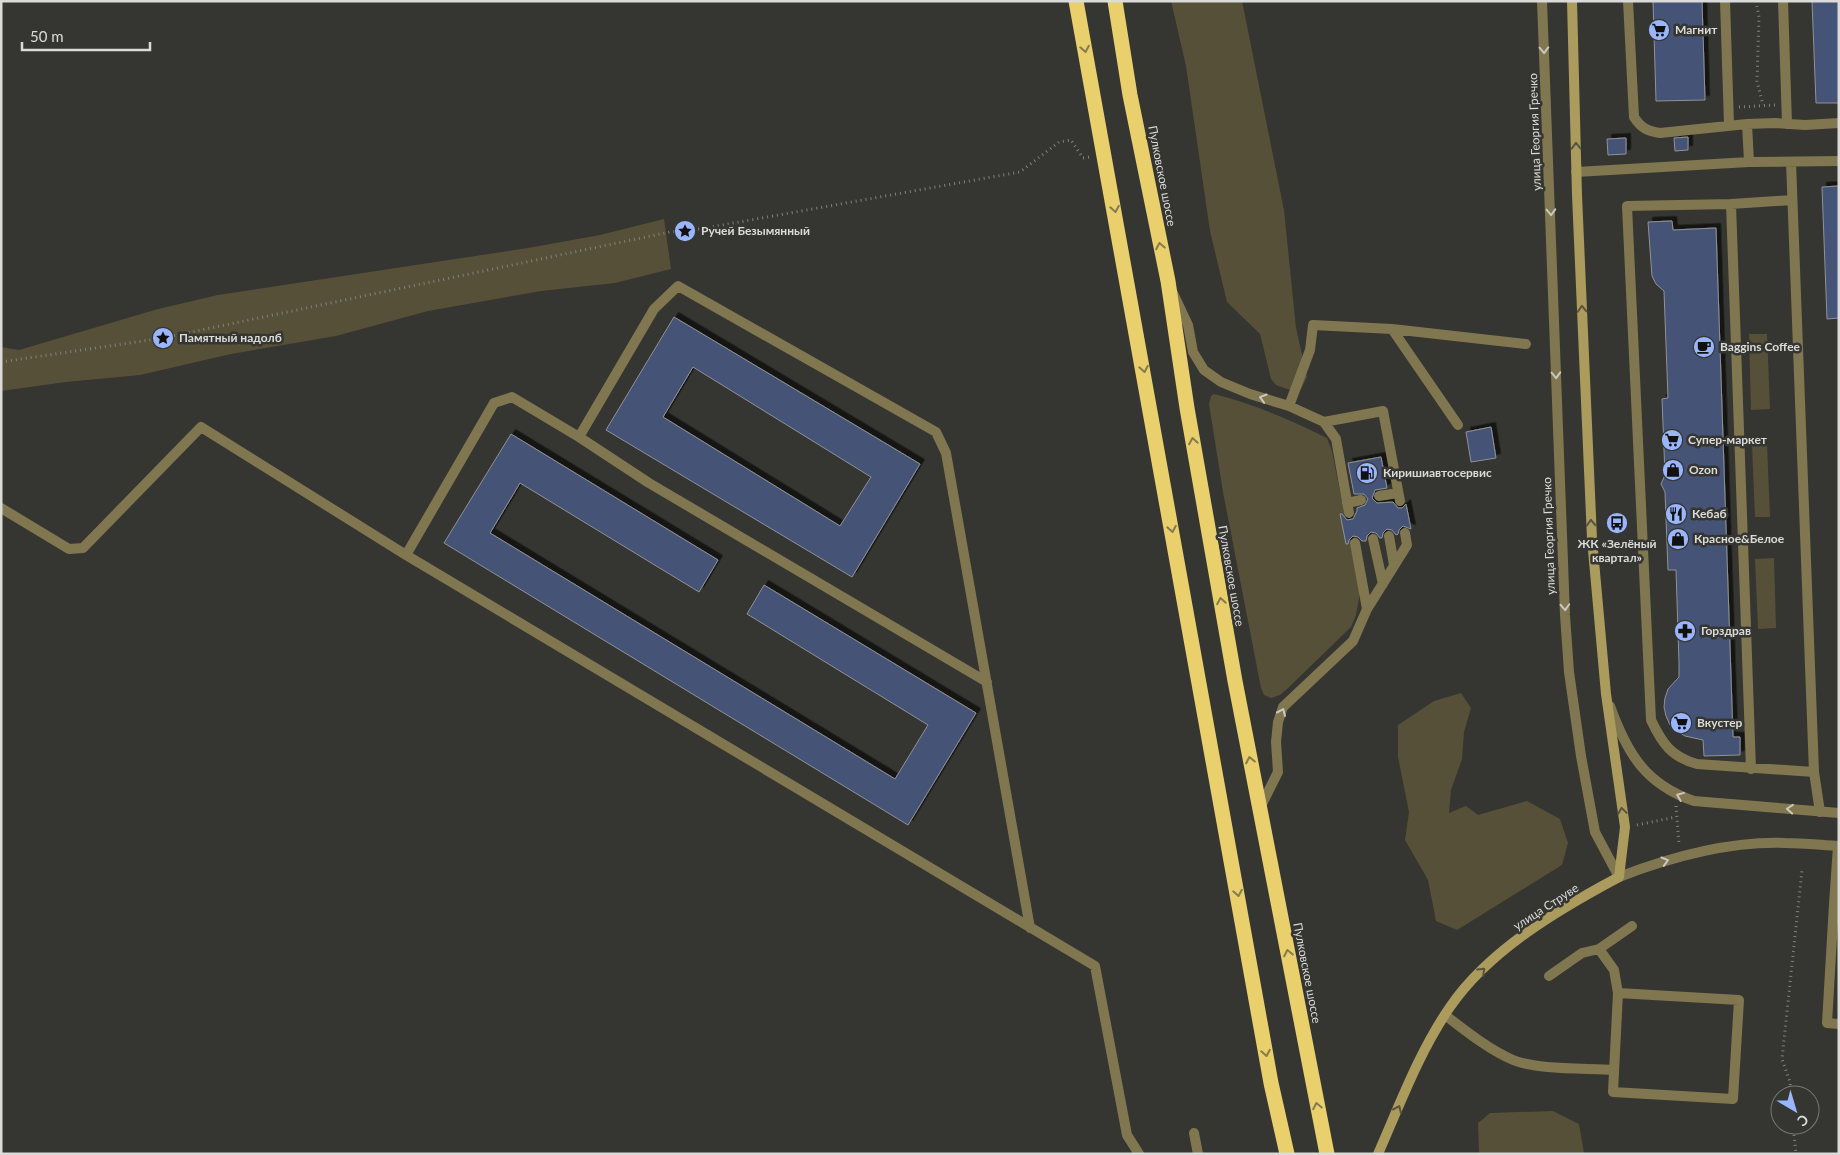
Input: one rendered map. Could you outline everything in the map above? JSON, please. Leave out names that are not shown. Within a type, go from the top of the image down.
[{"type":"highway","points":[[1076,1],[1271,1083],[1287,1154]]},
{"type":"highway","name":"Пулковское шоссе","points":[[1115,1],[1130,95],[1168,281],[1199,476],[1235,681],[1327,1154]]},
{"type":"street","name":"улица Георгия Гречко","points":[[1542,1],[1562,545],[1569,672],[1581,756],[1595,832],[1620,877]]},
{"type":"street","points":[[1572,1],[1576,172],[1592,538],[1606,694],[1625,827],[1620,877]]},
{"type":"street","points":[[1628,1],[1632,106],[1634,117],[1640,126],[1649,132],[1747,124],[1805,125],[1839,123]]},
{"type":"street","points":[[1725,1],[1729,125]]},
{"type":"street","points":[[1783,1],[1787,124]]},
{"type":"street","points":[[1747,124],[1748,162]]},
{"type":"street","points":[[1576,172],[1748,162],[1839,161]]},
{"type":"street","points":[[1791,162],[1814,772],[1820,812]]},
{"type":"street","points":[[1792,200],[1732,204],[1627,206],[1651,720],[1665,745],[1672,753],[1684,761],[1697,764],[1814,772]]},
{"type":"street","points":[[1732,204],[1751,768]]},
{"type":"street","points":[[1168,281],[1188,325],[1193,352],[1204,370],[1221,382],[1250,394],[1289,406],[1324,422],[1336,439],[1348,508],[1361,500]]},
{"type":"street","points":[[579,437],[654,309],[678,286],[936,432],[946,453],[1030,928]]},
{"type":"street","points":[[1289,406],[1310,350],[1313,325],[1392,329],[1526,344]]},
{"type":"street","points":[[1392,329],[1458,424]]},
{"type":"street","points":[[406,555],[494,403],[512,397],[579,437],[649,483],[987,682]]},
{"type":"street","points":[[1324,422],[1383,411],[1399,497],[1381,499]]},
{"type":"street","points":[[1,508],[69,549],[83,548],[201,427],[406,555],[1095,966],[1127,1135],[1138,1154]]},
{"type":"street","points":[[1260,808],[1278,772],[1276,742],[1278,722],[1283,707],[1353,642],[1367,610],[1408,545],[1405,533]]},
{"type":"street","points":[[1389,536],[1394,565]]},
{"type":"street","points":[[1374,539],[1383,584]]},
{"type":"street","points":[[1355,543],[1367,610]]},
{"type":"street","points":[[1606,694],[1622,737],[1643,769],[1664,788],[1694,801],[1839,813]]},
{"type":"street","name":"улица Струве","points":[[1378,1154],[1423,1053],[1445,1015],[1467,986],[1488,965],[1515,943],[1571,903],[1620,877],[1678,857],[1730,847],[1783,842],[1838,846]]},
{"type":"street","points":[[1838,846],[1837,904],[1827,1023],[1839,1024]]},
{"type":"street","points":[[1549,976],[1582,953],[1599,949],[1632,926]]},
{"type":"street","points":[[1599,949],[1614,970],[1618,993],[1612,1092],[1733,1099],[1739,1000],[1618,993]]},
{"type":"street","points":[[1445,1015],[1476,1039],[1514,1060],[1535,1065],[1614,1070]]},
{"type":"street","points":[[1194,1132],[1198,1154]]},
{"type":"path","points":[[1756,1],[1760,40],[1757,81],[1763,105]]},
{"type":"path","points":[[1729,108],[1786,104]]},
{"type":"path","points":[[1,362],[163,338],[670,232],[700,229],[1020,172],[1059,142],[1071,140],[1083,158],[1105,154]]},
{"type":"path","points":[[1676,806],[1678,844]]},
{"type":"path","points":[[1634,825],[1676,818]]},
{"type":"path","points":[[1790,1085],[1782,1059],[1802,870]]},
{"type":"path","points":[[1794,1135],[1796,1154]]},
{"type":"shaded area","points":[[1171,1],[1242,1],[1284,210],[1296,328],[1307,377],[1301,389],[1293,391],[1276,385],[1271,379],[1260,334],[1227,302],[1210,231],[1186,66]]},
{"type":"shaded area","points":[[664,219],[671,269],[615,283],[541,291],[428,311],[336,336],[231,354],[140,375],[66,382],[1,391],[1,347],[19,350],[158,309],[218,295],[528,248],[600,235]]},
{"type":"shaded area","points":[[1749,334],[1767,334],[1770,409],[1751,410]]},
{"type":"shaded area","points":[[1214,394],[1272,413],[1327,438],[1332,451],[1360,593],[1356,615],[1351,627],[1288,688],[1280,695],[1271,698],[1264,695],[1261,688],[1223,492],[1209,404],[1211,396]]},
{"type":"shaded area","points":[[1767,444],[1770,517],[1755,517],[1752,445]]},
{"type":"shaded area","points":[[1774,558],[1776,628],[1758,629],[1755,559]]},
{"type":"shaded area","points":[[1461,693],[1471,708],[1464,732],[1462,759],[1451,790],[1449,813],[1466,806],[1478,815],[1527,801],[1560,819],[1568,843],[1562,865],[1457,930],[1436,921],[1428,880],[1405,840],[1409,812],[1398,757],[1398,725],[1434,701]]},
{"type":"shaded area","points":[[1553,1111],[1579,1124],[1584,1153],[1598,1154],[1479,1154],[1478,1123],[1490,1113]]},
{"type":"building","points":[[1653,1],[1702,1],[1705,100],[1656,101]]},
{"type":"building","points":[[1812,1],[1839,1],[1839,103],[1816,103]]},
{"type":"building","points":[[1688,137],[1688,150],[1675,151],[1674,138]]},
{"type":"building","points":[[1626,138],[1626,154],[1608,155],[1607,139]]},
{"type":"building","points":[[1839,186],[1839,318],[1827,319],[1822,187]]},
{"type":"building","points":[[1672,221],[1673,230],[1716,228],[1733,737],[1740,737],[1740,755],[1704,756],[1703,740],[1685,736],[1677,731],[1670,725],[1664,707],[1668,689],[1679,677],[1676,570],[1668,570],[1665,492],[1661,484],[1665,475],[1662,399],[1668,398],[1664,291],[1656,284],[1652,276],[1648,222]]},
{"type":"building","points":[[674,317],[920,464],[852,577],[606,430]],"holes":[[[693,367],[871,477],[840,526],[663,417]]]},
{"type":"building","points":[[1491,427],[1496,458],[1471,462],[1466,432]]},
{"type":"building","points":[[511,434],[718,560],[699,592],[520,483],[490,533],[895,779],[928,725],[747,614],[764,585],[976,713],[908,825],[444,543]]},
{"type":"building","points":[[1381,457],[1387,488],[1375,490],[1372,498],[1377,503],[1393,502],[1398,508],[1402,508],[1406,504],[1411,529],[1403,526],[1396,535],[1392,530],[1387,529],[1383,533],[1382,538],[1376,533],[1371,532],[1367,536],[1366,541],[1353,536],[1348,544],[1346,544],[1340,514],[1347,520],[1353,519],[1357,508],[1365,505],[1368,499],[1364,494],[1354,494],[1348,463]]},
{"type":"place","name":"Магнит","points":[[1659,30]]},
{"type":"place","name":"Ручей Безымянный","points":[[685,231]]},
{"type":"place","name":"Памятный надолб","points":[[163,338]]},
{"type":"place","name":"Baggins Coffee","points":[[1704,347]]},
{"type":"place","name":"Супер-маркет","points":[[1672,440]]},
{"type":"place","name":"Ozon","points":[[1673,470]]},
{"type":"place","name":"Киришиавтосервис","points":[[1367,473]]},
{"type":"place","name":"Кебаб","points":[[1676,514]]},
{"type":"place","name":"ЖК «Зелёный квартал»","points":[[1617,523]]},
{"type":"place","name":"Красное&Белое","points":[[1678,539]]},
{"type":"place","name":"Горздрав","points":[[1685,631]]},
{"type":"place","name":"Вкустер","points":[[1681,723]]}]
